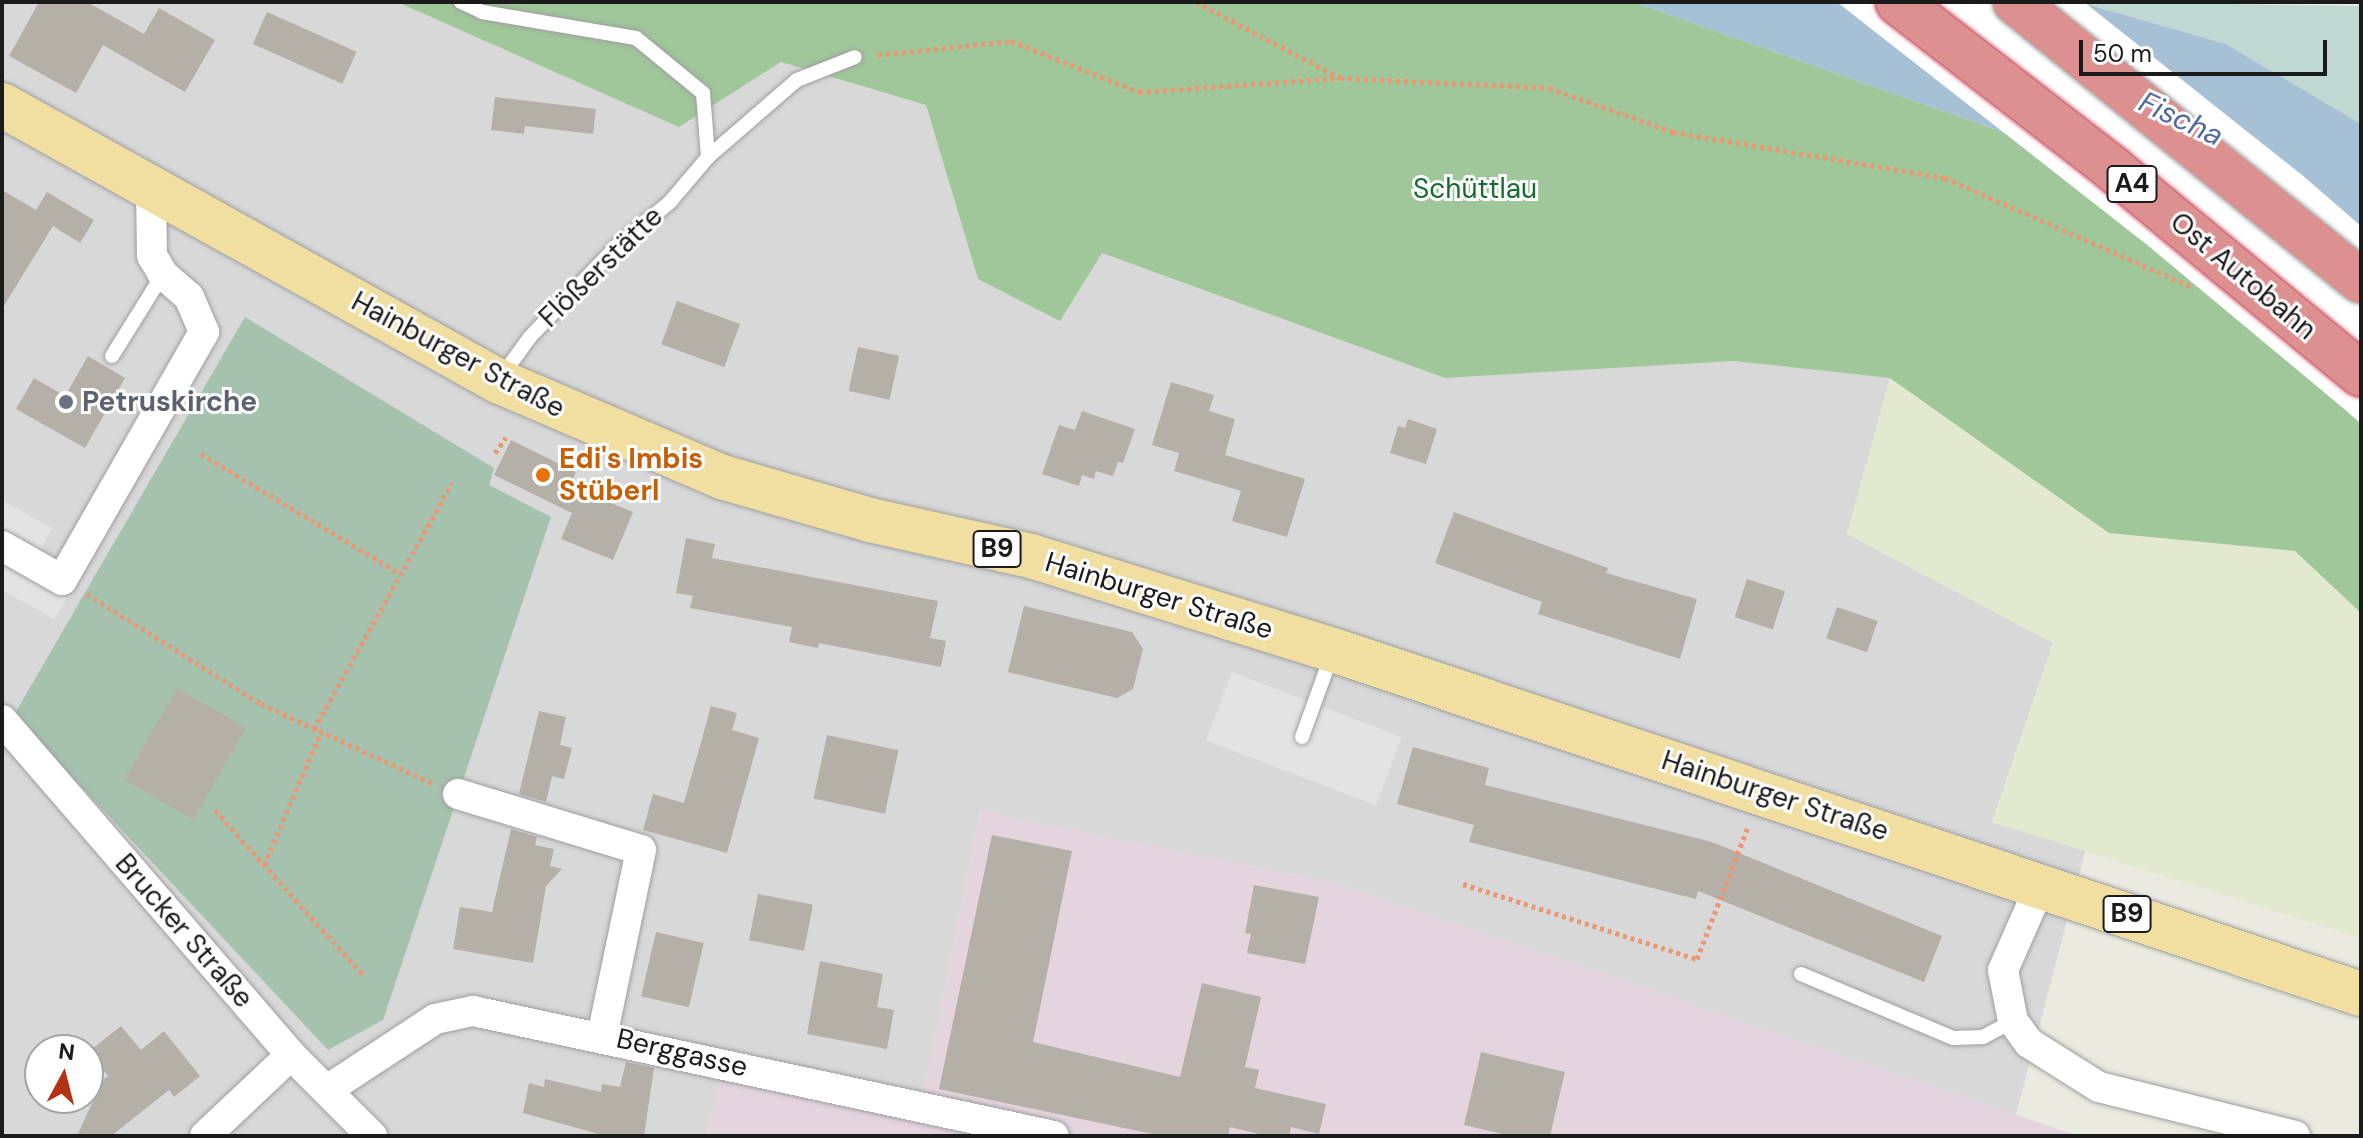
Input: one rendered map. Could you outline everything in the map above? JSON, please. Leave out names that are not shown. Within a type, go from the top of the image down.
[{"type":"highway","name":"Ost Autobahn","points":[[1898,2],[2113,169],[2361,374]]},
{"type":"highway","name":"A4","points":[[2015,2],[2361,281]]},
{"type":"main road","name":"Hainburger Straße","points":[[2,105],[498,381],[722,477],[870,520],[1031,556],[1333,650],[2041,884]]},
{"type":"main road","name":"B9","points":[[2041,884],[2361,994]]},
{"type":"street","points":[[2,546],[62,580],[204,332],[189,297],[163,274],[152,256],[151,188]]},
{"type":"street","name":"Brucker Straße","points":[[2,720],[291,1055],[372,1136]]},
{"type":"street","points":[[458,794],[641,850],[602,1036]]},
{"type":"street","points":[[2041,884],[2003,970],[2013,1021],[2029,1043],[2099,1087],[2295,1136]]},
{"type":"street","name":"Berggasse","points":[[327,1090],[435,1019],[473,1011],[602,1036],[1054,1136]]},
{"type":"street","points":[[205,1136],[291,1055]]},
{"type":"lane","points":[[461,2],[482,12],[636,38],[703,93],[708,157]]},
{"type":"lane","name":"Flößerstätte","points":[[498,381],[530,337],[618,245],[670,202],[708,157],[797,80],[855,57]]},
{"type":"lane","points":[[112,356],[163,274]]},
{"type":"lane","points":[[1302,737],[1333,650]]},
{"type":"lane","points":[[1801,974],[1953,1038],[1983,1037],[2013,1021]]},
{"type":"path","points":[[1196,2],[1340,78]]},
{"type":"path","points":[[855,57],[1011,41],[1139,92],[1340,78],[1549,88],[1673,132],[1945,178],[2202,291]]},
{"type":"path","points":[[495,453],[506,437]]},
{"type":"path","points":[[201,454],[401,574]]},
{"type":"path","points":[[314,729],[452,483]]},
{"type":"path","points":[[62,580],[196,667],[314,729],[458,794]]},
{"type":"path","points":[[264,865],[321,732]]},
{"type":"path","points":[[1463,884],[1697,959],[1762,793]]},
{"type":"path","points":[[215,810],[363,975]]},
{"type":"shaded area","points":[[2,2],[397,2],[679,126],[781,62],[926,105],[978,279],[1102,253],[1445,378],[1734,361],[1890,378],[1847,534],[2053,643],[1992,822],[2086,849],[2015,1118],[1336,883],[980,811],[921,1108],[720,1083],[706,1136],[2,1136]]},
{"type":"shaded area","points":[[2079,2],[2361,6],[2361,124],[2226,44]]},
{"type":"shaded area","points":[[2,500],[52,528],[28,574],[67,598],[54,619],[2,590]]},
{"type":"shaded area","points":[[1232,672],[1402,737],[1376,805],[1206,740]]},
{"type":"shaded area","points":[[980,811],[1336,883],[2078,1136],[706,1136],[720,1082],[921,1108]]},
{"type":"green space","name":"Schüttlau","points":[[397,2],[1633,2],[2057,151],[2361,424],[2361,613],[2295,551],[2109,533],[1890,378],[1734,361],[1445,378],[1102,253],[1060,321],[978,279],[926,105],[781,62],[679,127]]},
{"type":"green space","points":[[245,317],[494,468],[489,485],[551,517],[383,1020],[328,1050],[14,715]]},
{"type":"green space","points":[[1890,378],[2109,533],[2295,551],[2361,613],[2361,938],[1992,822],[2053,643],[1847,534]]},
{"type":"water","name":"Fischa","points":[[1633,2],[2079,2],[2226,44],[2361,124],[2361,281],[2057,151]]},
{"type":"pier","points":[[1837,2],[2084,2],[2302,175],[2361,226],[2361,423],[2146,244]]},
{"type":"building","points":[[39,2],[87,2],[144,34],[159,8],[215,40],[185,92],[103,45],[76,93],[9,56]]},
{"type":"building","points":[[267,12],[357,52],[342,84],[253,44]]},
{"type":"building","points":[[495,97],[596,109],[593,134],[525,126],[524,134],[491,130]]},
{"type":"building","points":[[2,190],[36,210],[47,192],[94,220],[80,243],[53,226],[2,309]]},
{"type":"building","points":[[677,301],[740,324],[724,367],[661,344]]},
{"type":"building","points":[[858,347],[899,356],[890,400],[849,391]]},
{"type":"building","name":"Petruskirche","points":[[88,356],[125,378],[85,448],[16,409],[34,378],[65,396]]},
{"type":"building","points":[[1171,382],[1214,395],[1209,411],[1235,419],[1225,455],[1305,479],[1287,537],[1232,521],[1241,491],[1174,471],[1179,453],[1152,445]]},
{"type":"building","points":[[1082,411],[1135,429],[1123,463],[1118,462],[1113,476],[1096,471],[1094,479],[1082,475],[1079,486],[1042,474],[1059,425],[1075,430]]},
{"type":"building","points":[[1408,419],[1437,429],[1426,464],[1390,453],[1398,426],[1405,428]]},
{"type":"building","points":[[511,440],[576,472],[569,486],[633,512],[613,560],[561,539],[572,513],[494,475]]},
{"type":"building","points":[[1454,512],[1608,568],[1606,573],[1697,599],[1680,659],[1538,614],[1542,602],[1435,563]]},
{"type":"building","points":[[686,538],[715,544],[712,558],[938,601],[930,638],[946,641],[941,667],[819,643],[818,648],[789,642],[792,627],[690,608],[693,596],[676,593]]},
{"type":"building","points":[[1747,579],[1785,591],[1773,629],[1735,617]]},
{"type":"building","points":[[1024,606],[1132,632],[1143,649],[1133,689],[1117,698],[1008,672]]},
{"type":"building","points":[[1837,607],[1878,621],[1867,652],[1826,638]]},
{"type":"building","points":[[177,688],[246,728],[193,820],[124,780]]},
{"type":"building","points":[[711,706],[737,713],[732,730],[759,738],[727,853],[643,830],[653,794],[684,803]]},
{"type":"building","points":[[539,711],[566,717],[560,745],[572,748],[564,779],[552,776],[546,802],[519,794]]},
{"type":"building","points":[[827,735],[898,750],[885,814],[813,799]]},
{"type":"building","points":[[1413,747],[1489,768],[1485,785],[1712,842],[1942,936],[1924,982],[1698,891],[1696,899],[1469,842],[1474,825],[1397,804]]},
{"type":"building","points":[[511,829],[537,837],[535,845],[554,849],[550,866],[562,869],[546,886],[533,963],[453,949],[460,907],[492,912]]},
{"type":"building","points":[[992,835],[1072,851],[1033,1042],[1180,1077],[1202,983],[1261,997],[1245,1067],[1259,1070],[1255,1088],[1326,1104],[1319,1134],[1291,1127],[1289,1136],[1267,1136],[1230,1127],[1228,1136],[1162,1136],[939,1089]]},
{"type":"building","points":[[1254,885],[1319,897],[1305,964],[1247,953],[1251,934],[1245,933]]},
{"type":"building","points":[[758,894],[813,905],[804,951],[749,940]]},
{"type":"building","points":[[656,932],[704,943],[689,1007],[641,996]]},
{"type":"building","points":[[820,961],[883,974],[877,1007],[894,1010],[887,1049],[807,1034]]},
{"type":"building","points":[[121,1026],[141,1050],[164,1031],[200,1076],[174,1097],[169,1090],[111,1136],[77,1136],[87,1114],[104,1114],[104,1079],[108,1076],[104,1071],[104,1039]]},
{"type":"building","points":[[1481,1052],[1565,1072],[1550,1136],[1511,1136],[1464,1125]]},
{"type":"building","points":[[626,1062],[654,1068],[644,1136],[606,1136],[523,1113],[529,1083],[544,1087],[545,1079],[601,1092],[602,1084],[620,1087]]},
{"type":"place","name":"Petruskirche","points":[[66,402]]},
{"type":"place","name":"Edi's Imbis Stüberl","points":[[543,475]]}]
